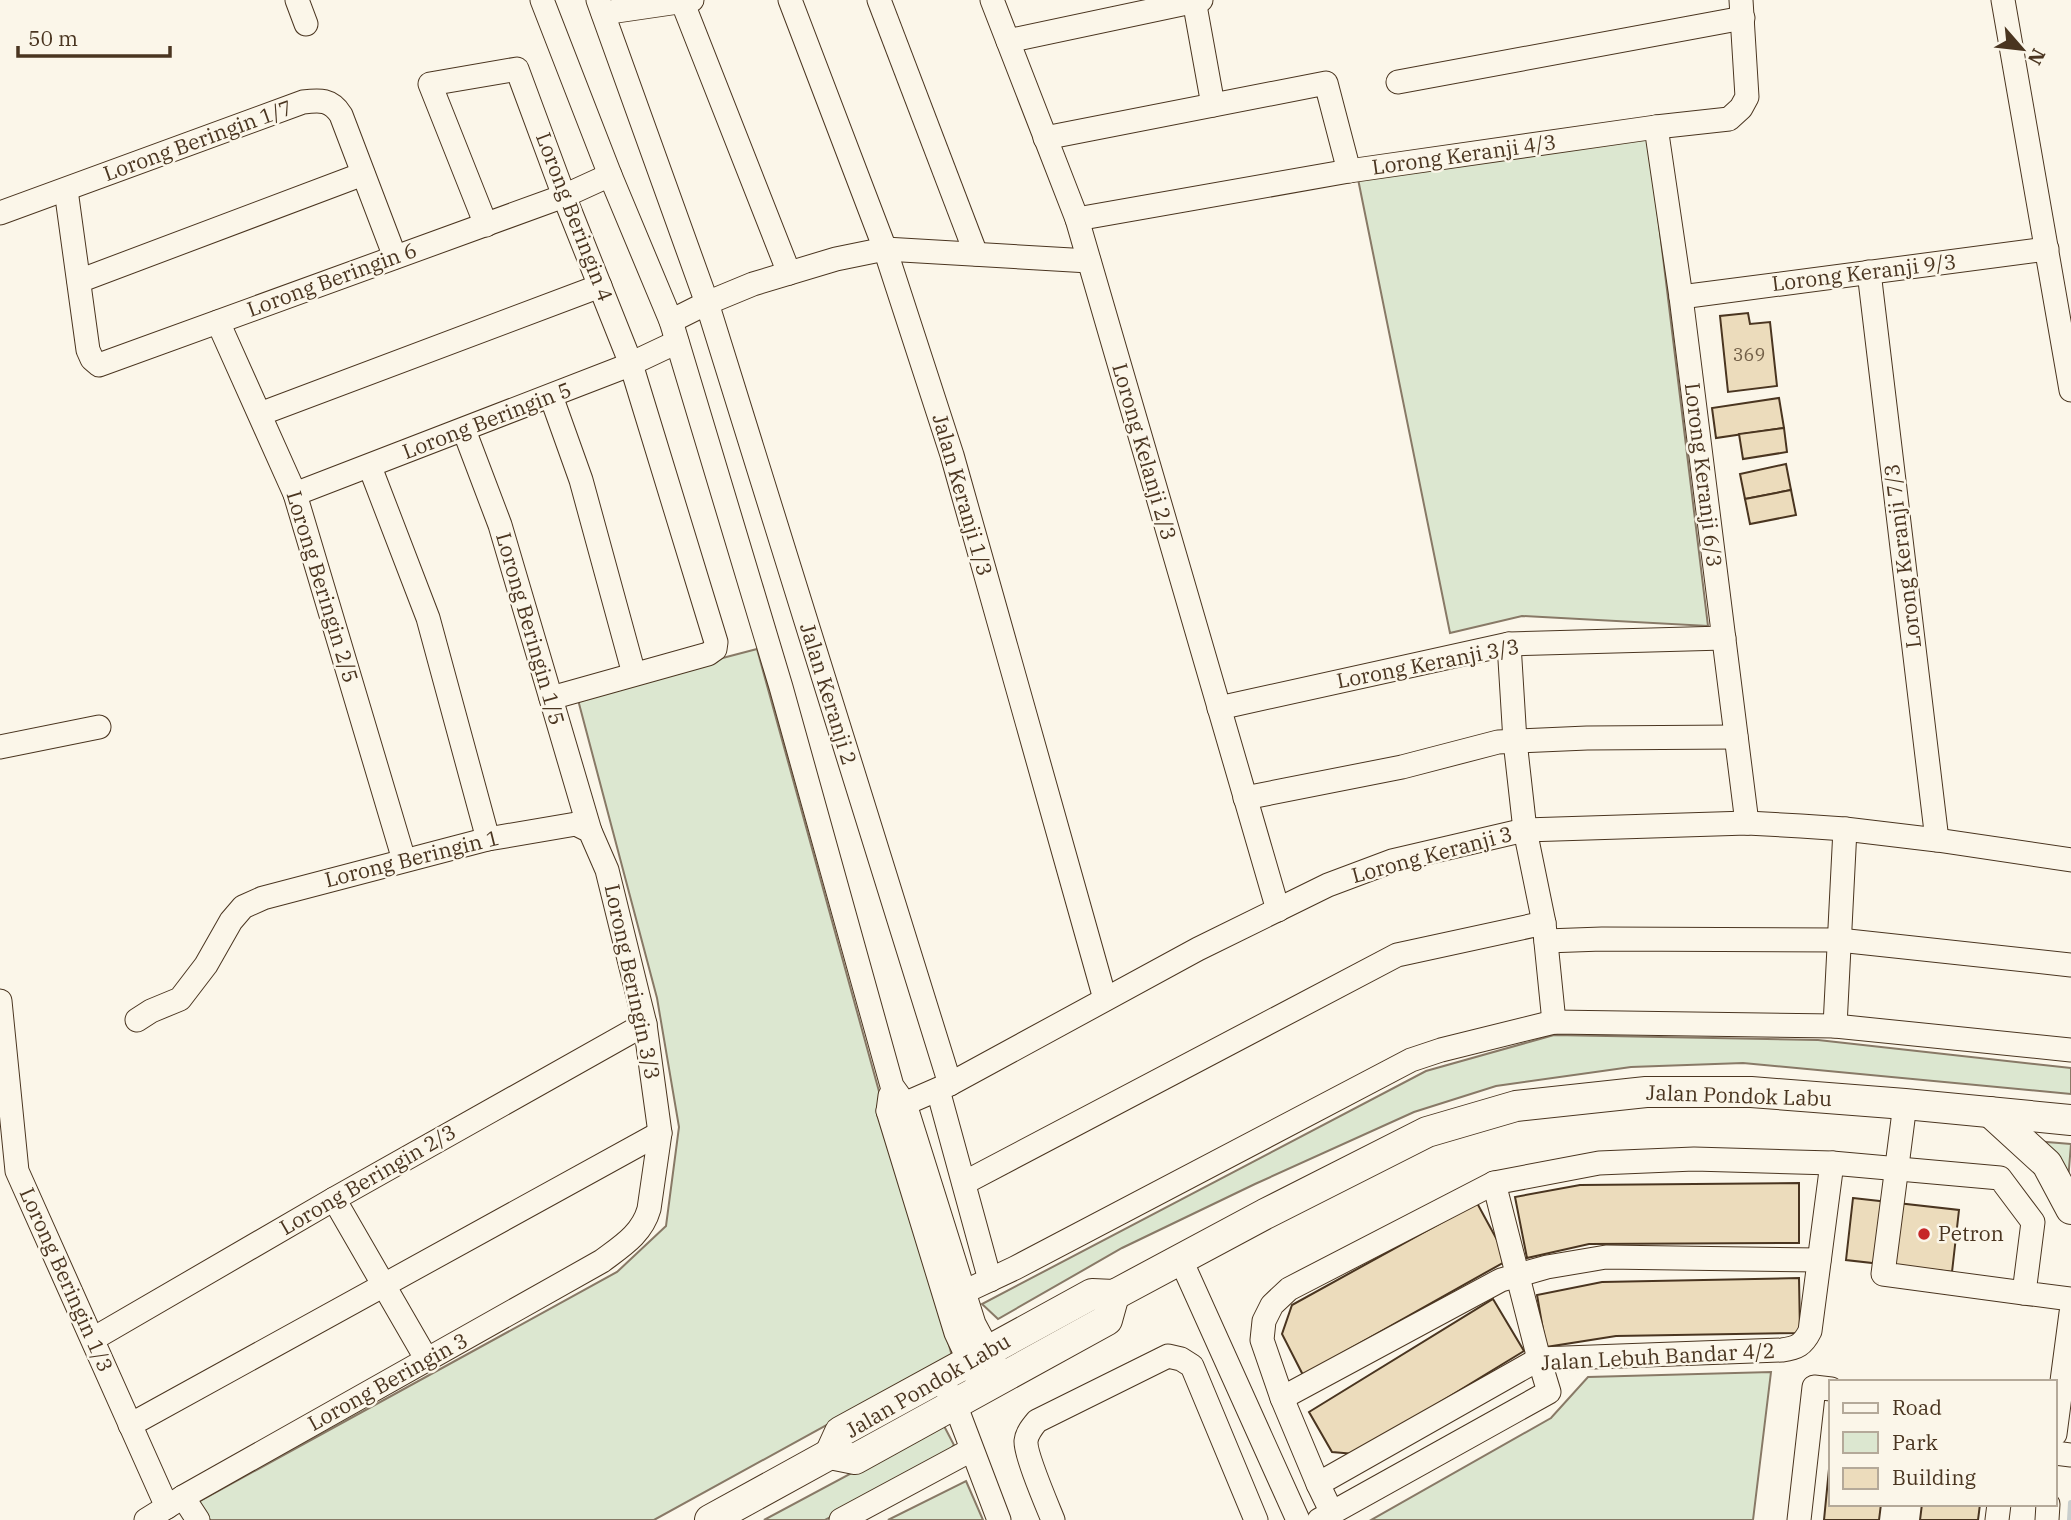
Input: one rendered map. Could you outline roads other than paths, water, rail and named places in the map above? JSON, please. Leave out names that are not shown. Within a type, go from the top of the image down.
[{"type":"main road","name":"Jalan Pondok Labu","points":[[1114,1295],[1107,1320],[855,1459],[830,1454],[840,1432],[1093,1294],[1114,1295],[1180,1258],[1427,1132],[1516,1106],[1646,1092],[1751,1092],[2071,1120]]},
{"type":"main road","points":[[1990,1112],[2047,1164],[2071,1209]]},
{"type":"main road","points":[[710,1520],[830,1454]]},
{"type":"street","points":[[297,0],[306,24]]},
{"type":"street","points":[[542,0],[674,331],[781,687],[956,1333],[979,1356],[993,1383]]},
{"type":"street","name":"Jalan Keranji 1/3","points":[[790,0],[885,249],[952,455],[1105,999]]},
{"type":"street","points":[[879,0],[976,254]]},
{"type":"street","name":"Lorong Kelanji 2/3","points":[[992,0],[1077,219],[1278,910]]},
{"type":"street","points":[[1008,41],[1196,0],[1213,105]]},
{"type":"street","points":[[2004,0],[2071,390]]},
{"type":"street","points":[[601,7],[687,1],[789,273]]},
{"type":"street","name":"Jalan Keranji 2","points":[[601,7],[707,303],[944,1087],[964,1183],[990,1280]]},
{"type":"street","points":[[1398,82],[1742,9]]},
{"type":"street","name":"Lorong Keranji 4/3","points":[[1077,219],[1349,171],[1729,119],[1741,108],[1747,97],[1742,9]]},
{"type":"street","name":"Lorong Beringin 4","points":[[486,225],[430,84],[517,69],[631,364],[716,642],[715,649],[708,654],[634,674]]},
{"type":"street","points":[[1045,138],[1325,83],[1349,171]]},
{"type":"street","name":"Lorong Beringin 1/7","points":[[0,213],[303,102],[314,101],[334,105],[341,115],[395,257]]},
{"type":"street","name":"Lorong Keranji 6/3","points":[[1656,127],[1681,297],[1747,823]]},
{"type":"street","points":[[66,190],[79,281],[363,174]]},
{"type":"street","name":"Lorong Beringin 6","points":[[79,281],[88,350],[99,365],[564,196],[610,174]]},
{"type":"street","name":"Lorong Beringin 5","points":[[295,494],[631,364],[707,303],[789,273],[885,249],[1089,261]]},
{"type":"street","name":"Lorong Keranji 9/3","points":[[1681,297],[2047,249]]},
{"type":"street","name":"Lorong Keranji 7/3","points":[[1869,272],[1937,840]]},
{"type":"street","points":[[260,414],[600,286]]},
{"type":"street","name":"Lorong Beringin 2/5","points":[[218,322],[295,494],[404,860]]},
{"type":"street","points":[[551,396],[581,480],[634,674],[551,698]]},
{"type":"street","name":"Lorong Beringin 1/5","points":[[464,430],[499,525],[590,831]]},
{"type":"street","points":[[370,467],[428,618],[488,839]]},
{"type":"street","name":"Lorong Keranji 3/3","points":[[1219,708],[1509,644],[1724,638]]},
{"type":"street","points":[[1509,644],[1515,741],[1525,830],[1545,932],[1553,1022]]},
{"type":"street","points":[[0,747],[99,727]]},
{"type":"street","points":[[1245,798],[1402,767],[1498,742],[1587,738],[1736,737]]},
{"type":"street","name":"Lorong Keranji 3","points":[[895,1100],[944,1087],[1198,949],[1328,885],[1392,861],[1525,830],[1747,823],[1844,829],[2071,860]]},
{"type":"street","name":"Lorong Beringin 1","points":[[136,1020],[180,999],[206,965],[231,921],[243,907],[263,898],[488,839],[563,825],[576,824],[590,831]]},
{"type":"street","points":[[1835,1026],[1844,829]]},
{"type":"street","name":"Lorong Beringin 3/3","points":[[590,831],[607,870],[645,1024],[660,1133],[646,1222],[628,1241]]},
{"type":"street","points":[[964,1183],[1397,955],[1545,932],[1602,939],[1839,940],[2071,965]]},
{"type":"street","name":"Lorong Beringin 1/3","points":[[0,1000],[17,1171],[130,1425],[175,1502]]},
{"type":"street","points":[[964,1292],[1411,1060],[1553,1022],[1835,1026],[2071,1050]]},
{"type":"street","name":"Lorong Beringin 2/3","points":[[93,1339],[334,1199],[645,1024]]},
{"type":"street","points":[[895,1100],[964,1292],[974,1325],[979,1356]]},
{"type":"street","points":[[1905,1104],[1883,1274],[2071,1299]]},
{"type":"street","points":[[130,1425],[660,1133]]},
{"type":"street","points":[[1494,1183],[1549,1392],[1326,1517],[1318,1484],[1282,1398],[1262,1340],[1264,1321],[1272,1304],[1289,1289],[1494,1183],[1599,1163],[1694,1159],[1832,1163],[2000,1178],[2033,1222],[2024,1293]]},
{"type":"street","name":"Jalan Lebuh Bandar 4/2","points":[[1318,1484],[1539,1359],[1797,1348],[1805,1341],[1810,1331],[1832,1163]]},
{"type":"street","points":[[334,1199],[427,1360]]},
{"type":"street","name":"Lorong Beringin 3","points":[[146,1520],[602,1261],[628,1241]]},
{"type":"street","points":[[1282,1398],[1501,1280],[1548,1267],[1606,1257],[1819,1260]]},
{"type":"street","points":[[1180,1258],[1298,1520]]},
{"type":"street","points":[[2057,1416],[2071,1313]]},
{"type":"street","points":[[1053,1520],[1029,1454],[1026,1442],[1029,1431],[1037,1422],[1168,1356],[1181,1359],[1192,1366],[1256,1520]]},
{"type":"street","points":[[940,1378],[954,1404],[999,1520]]},
{"type":"street","points":[[1799,1520],[1820,1424],[1814,1387],[1829,1389]]},
{"type":"street","points":[[841,1520],[971,1450]]},
{"type":"street","points":[[175,1502],[198,1520]]},
{"type":"waterway","points":[[2070,1520],[2071,1503]]},
{"type":"place","name":"Petron","points":[[1924,1234]]}]
